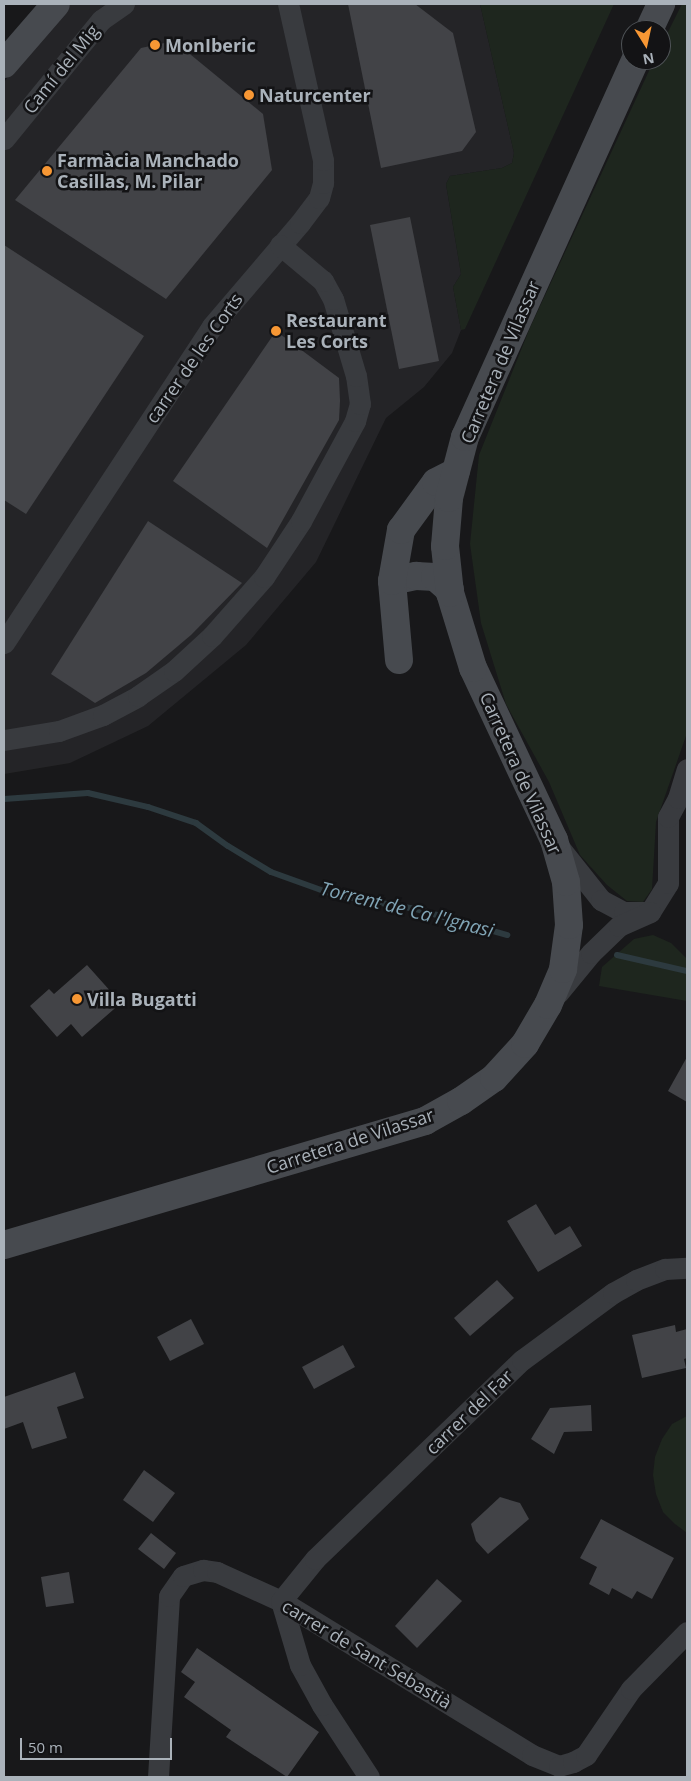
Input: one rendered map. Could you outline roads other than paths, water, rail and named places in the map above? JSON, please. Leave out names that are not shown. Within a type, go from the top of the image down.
[{"type":"street","points":[[4,38],[34,4]]},
{"type":"street","points":[[4,64],[56,4]]},
{"type":"street","name":"Camí del Mig","points":[[4,139],[101,20],[124,4]]},
{"type":"street","name":"carrer de les Corts","points":[[4,643],[212,326],[319,198],[324,183],[323,160],[288,4]]},
{"type":"street","points":[[654,20],[662,4]]},
{"type":"street","name":"Carretera de Vilassar","points":[[4,1244],[425,1121],[461,1101],[494,1078],[525,1044],[548,1005],[563,969],[569,925],[566,882],[554,840],[473,668],[450,590],[445,546],[449,498],[465,437],[630,70]]},
{"type":"street","points":[[4,740],[59,731],[103,715],[138,696],[174,670],[212,636],[264,577],[301,521],[355,421],[360,404],[356,376],[333,299],[323,281],[280,245]]},
{"type":"street","points":[[399,660],[392,581],[401,530],[436,482],[456,472]]},
{"type":"street","points":[[392,581],[416,576],[435,577],[450,590]]},
{"type":"street","points":[[548,1005],[592,953],[620,926],[650,912],[668,883],[668,818],[678,798],[687,769]]},
{"type":"street","points":[[668,818],[680,807],[687,806]]},
{"type":"street","points":[[554,840],[601,900],[624,912],[650,912]]},
{"type":"street","name":"carrer del Far","points":[[281,1601],[315,1559],[522,1360],[612,1293],[636,1280],[665,1269],[687,1268]]},
{"type":"street","name":"carrer de Sant Sebastià","points":[[158,1777],[169,1596],[183,1576],[203,1570],[217,1572],[281,1601],[532,1755],[559,1766],[573,1762],[586,1755],[631,1689],[687,1632]]},
{"type":"street","points":[[281,1601],[300,1665],[322,1705],[369,1777]]},
{"type":"street","points":[[532,1755],[544,1777]]},
{"type":"waterway","name":"Torrent de Ca l'Ignasi","points":[[4,799],[88,793],[148,807],[196,823],[228,846],[271,872],[335,895],[416,909],[507,935]]},
{"type":"waterway","name":"Torrent de Ca l'Ignasi","points":[[617,955],[687,971]]},
{"type":"place","name":"MonIberic","points":[[155,45]]},
{"type":"place","name":"Naturcenter","points":[[249,95]]},
{"type":"place","name":"Farmàcia Manchado Casillas, M. Pilar","points":[[47,171]]},
{"type":"place","name":"Restaurant Les Corts","points":[[276,331]]},
{"type":"place","name":"Villa Bugatti","points":[[77,999]]}]
